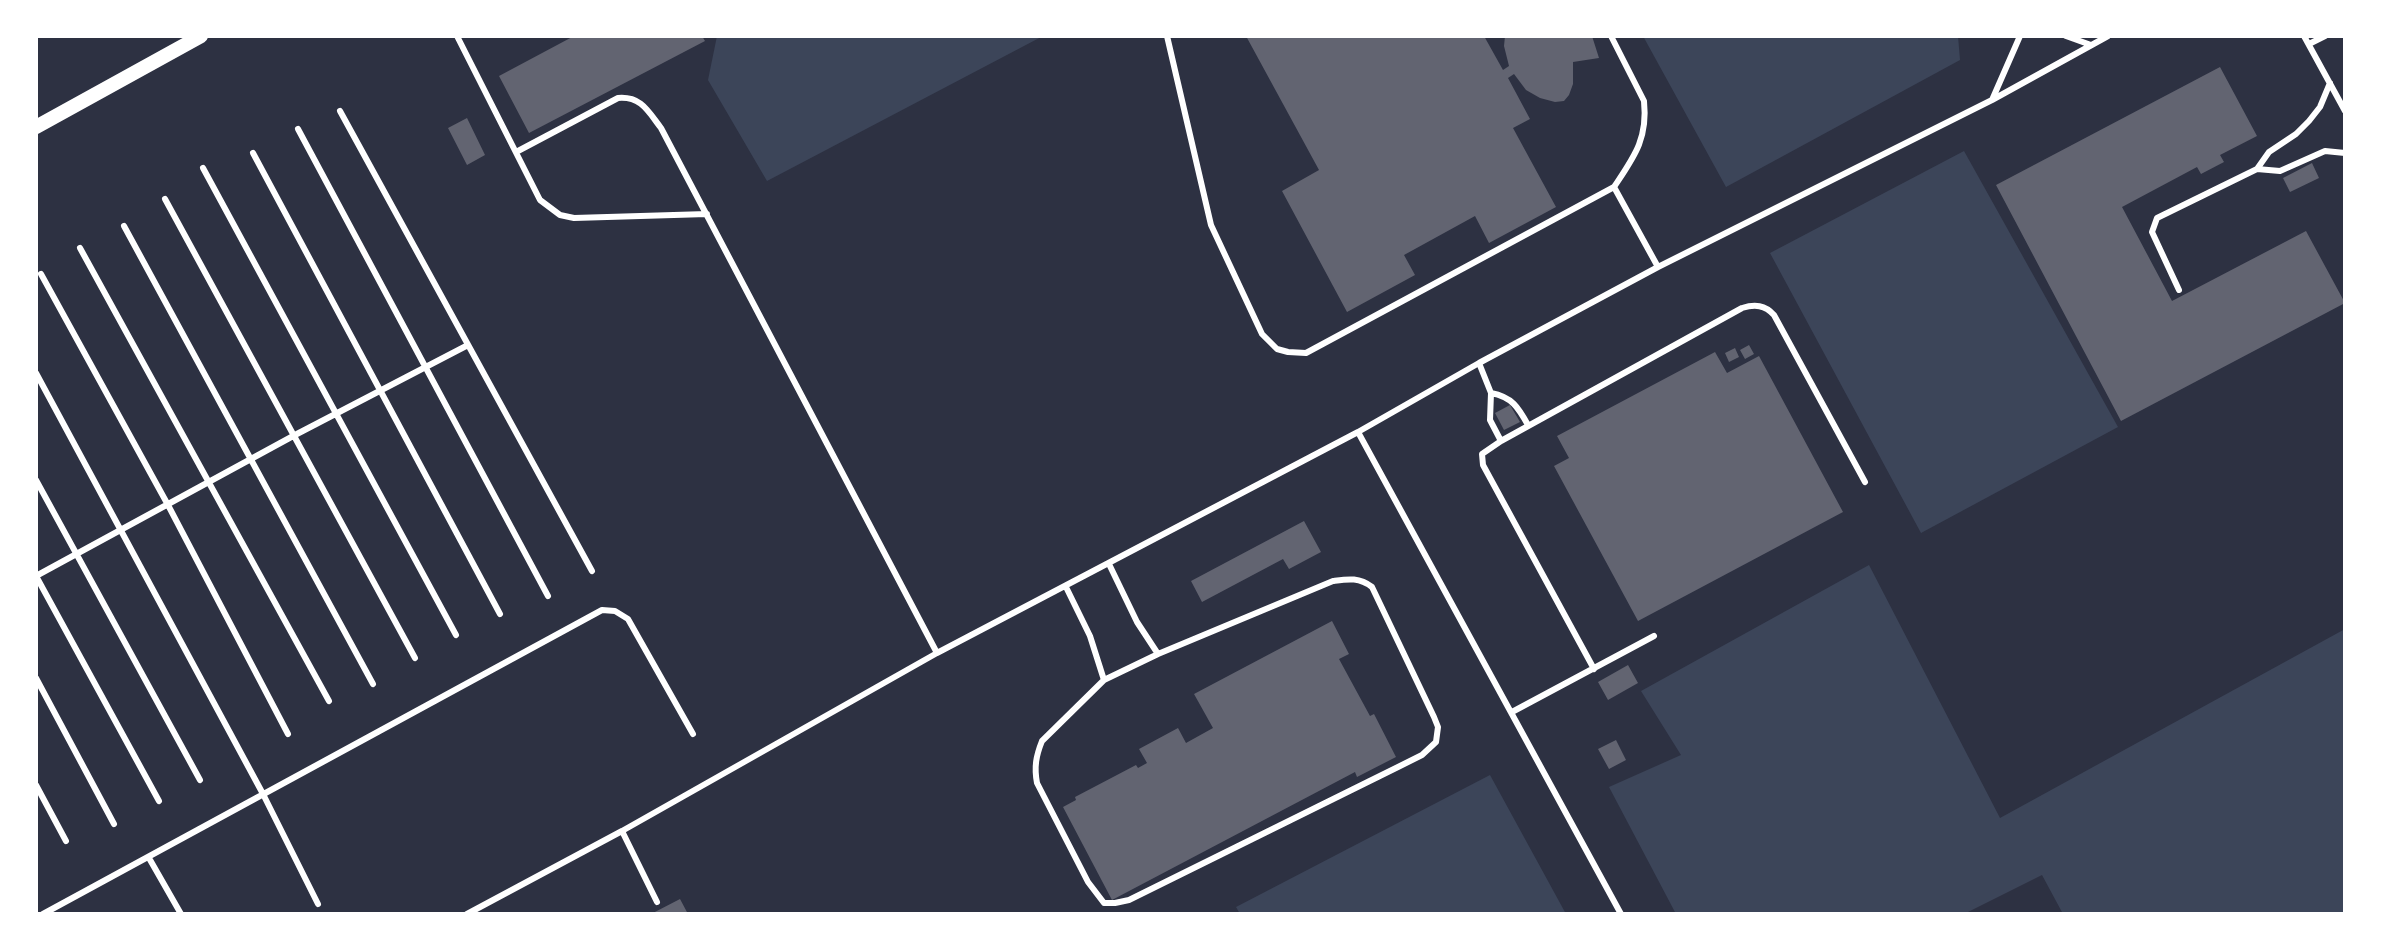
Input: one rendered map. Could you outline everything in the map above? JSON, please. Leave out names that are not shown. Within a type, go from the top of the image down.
[{"type":"street","points":[[36,127],[201,36]]},
{"type":"lane","points":[[457,36],[518,151],[540,200],[560,215],[574,218],[707,214]]},
{"type":"lane","points":[[1167,36],[1211,225],[1262,334],[1277,349],[1306,353],[1614,187],[1641,142],[1645,113],[1644,101],[1611,36]]},
{"type":"lane","points":[[1992,100],[2020,36]]},
{"type":"lane","points":[[2066,36],[2091,45]]},
{"type":"lane","points":[[467,914],[622,831],[937,653],[1358,432],[1658,267],[1992,100],[2108,36]]},
{"type":"lane","points":[[2304,36],[2345,111]]},
{"type":"lane","points":[[2309,44],[2325,36]]},
{"type":"lane","points":[[2179,290],[2152,232],[2157,218],[2257,169],[2269,152],[2309,121],[2320,107],[2330,83]]},
{"type":"lane","points":[[518,151],[618,98],[629,97],[641,101],[661,128],[937,653]]},
{"type":"lane","points":[[340,111],[592,571]]},
{"type":"lane","points":[[298,129],[548,596]]},
{"type":"lane","points":[[2257,169],[2280,171],[2325,151],[2345,153]]},
{"type":"lane","points":[[253,153],[500,614]]},
{"type":"lane","points":[[203,168],[456,635]]},
{"type":"lane","points":[[1614,187],[1658,267]]},
{"type":"lane","points":[[165,199],[415,658]]},
{"type":"lane","points":[[124,226],[373,684]]},
{"type":"lane","points":[[80,248],[329,701]]},
{"type":"lane","points":[[41,274],[168,505],[288,734]]},
{"type":"lane","points":[[1594,669],[1483,465],[1482,454],[1528,425],[1742,308],[1760,306],[1774,315],[1865,482]]},
{"type":"lane","points":[[159,801],[36,576],[468,345]]},
{"type":"lane","points":[[1479,363],[1491,393],[1490,420],[1501,441]]},
{"type":"lane","points":[[36,373],[263,794],[318,904]]},
{"type":"lane","points":[[1491,393],[1502,395],[1517,404],[1528,425]]},
{"type":"lane","points":[[1358,432],[1621,914]]},
{"type":"lane","points":[[36,480],[200,780]]},
{"type":"lane","points":[[1109,564],[1137,622],[1158,654]]},
{"type":"lane","points":[[1363,580],[1372,587],[1426,700],[1438,727],[1436,742],[1410,761],[1129,900],[1104,903],[1088,882],[1037,783],[1034,769],[1042,741],[1104,680],[1158,654],[1333,581],[1363,580]]},
{"type":"lane","points":[[1066,587],[1090,636],[1104,680]]},
{"type":"lane","points":[[43,914],[602,610],[615,611],[628,619],[693,734]]},
{"type":"lane","points":[[1512,712],[1654,636]]},
{"type":"lane","points":[[36,678],[114,824]]},
{"type":"lane","points":[[36,785],[66,841]]},
{"type":"lane","points":[[622,831],[657,902]]},
{"type":"lane","points":[[149,858],[181,914]]},
{"type":"shaded area","points":[[717,36],[1043,36],[767,181],[708,80]]},
{"type":"shaded area","points":[[1643,36],[1958,36],[1960,60],[1726,187]]},
{"type":"shaded area","points":[[1964,151],[2118,427],[1921,533],[1770,253]]},
{"type":"shaded area","points":[[1869,565],[2000,818],[2345,629],[2345,914],[2063,914],[2042,875],[1964,914],[1676,914],[1609,787],[1681,755],[1641,691]]},
{"type":"shaded area","points":[[1490,775],[1566,914],[1240,914],[1236,907]]},
{"type":"building","points":[[574,36],[702,36],[705,41],[529,133],[499,76]]},
{"type":"building","points":[[1246,36],[1484,36],[1503,70],[1509,66],[1505,36],[1592,36],[1599,58],[1573,62],[1573,84],[1564,101],[1540,98],[1526,90],[1514,74],[1508,78],[1530,119],[1513,128],[1556,207],[1489,243],[1475,216],[1404,255],[1415,275],[1347,312],[1282,191],[1319,170]]},
{"type":"building","points":[[2220,67],[2257,136],[2220,155],[2224,162],[2201,174],[2197,167],[2122,207],[2172,301],[2306,231],[2345,303],[2121,421],[1996,185]]},
{"type":"building","points":[[467,118],[485,155],[467,165],[448,128]]},
{"type":"building","points":[[2312,163],[2319,178],[2290,192],[2283,178]]},
{"type":"building","points":[[1749,345],[1754,354],[1745,359],[1740,350]]},
{"type":"building","points":[[1735,348],[1739,357],[1729,362],[1725,353]]},
{"type":"building","points":[[1715,352],[1727,373],[1759,356],[1843,512],[1638,621],[1554,466],[1569,458],[1557,436]]},
{"type":"building","points":[[1510,405],[1520,422],[1504,430],[1495,413]]},
{"type":"building","points":[[1304,521],[1321,552],[1289,569],[1283,559],[1202,602],[1191,581]]},
{"type":"building","points":[[1332,621],[1349,654],[1339,659],[1370,716],[1374,714],[1396,757],[1357,777],[1355,772],[1112,900],[1063,807],[1076,800],[1075,797],[1136,765],[1138,768],[1147,763],[1139,749],[1178,728],[1186,743],[1213,728],[1194,694]]},
{"type":"building","points":[[1628,665],[1638,683],[1608,700],[1598,682]]},
{"type":"building","points":[[1616,740],[1626,760],[1609,769],[1598,749]]},
{"type":"building","points":[[680,899],[688,914],[651,914]]}]
